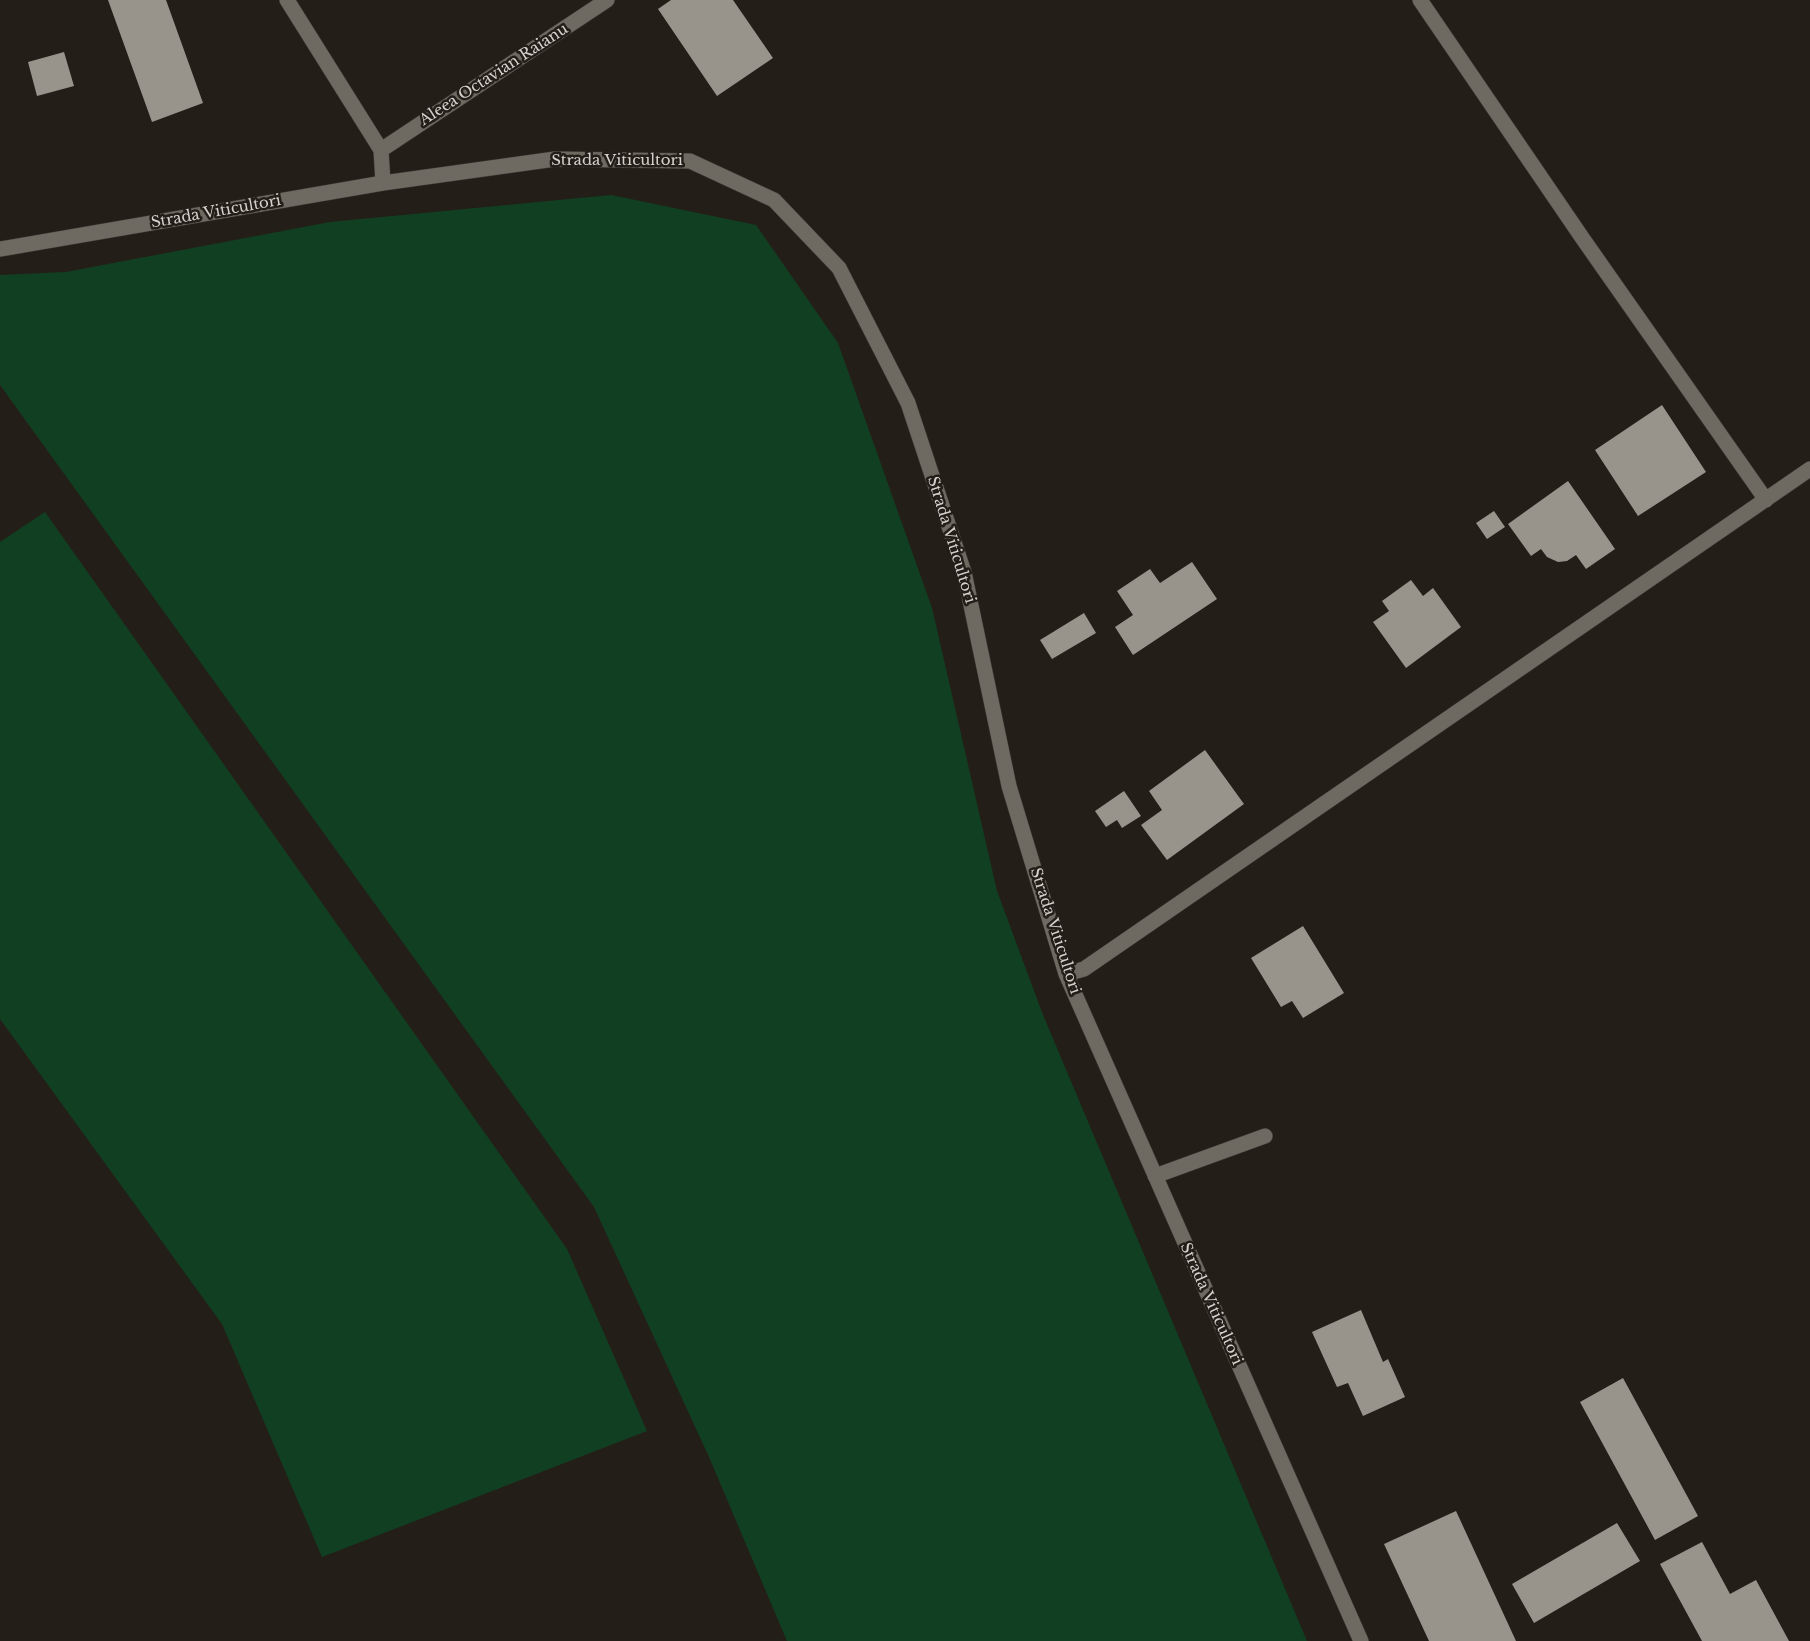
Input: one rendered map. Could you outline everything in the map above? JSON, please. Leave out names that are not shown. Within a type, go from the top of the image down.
[{"type":"street","points":[[287,0],[381,150],[383,183]]},
{"type":"street","name":"Aleea Octavian Raianu","points":[[381,150],[607,0]]},
{"type":"street","points":[[1420,0],[1583,239],[1766,500]]},
{"type":"street","name":"Strada Viticultori","points":[[0,249],[383,183],[555,159],[690,161],[774,200],[838,268],[908,403],[961,563],[1009,786],[1066,974],[1362,1641]]},
{"type":"street","points":[[1066,974],[1084,969],[1810,469]]},
{"type":"street","points":[[1155,1176],[1265,1136]]},
{"type":"green space","points":[[611,195],[756,225],[838,343],[932,608],[997,891],[1043,1015],[1307,1641],[787,1641],[709,1457],[594,1207],[0,385],[0,275],[66,272],[330,222]]},
{"type":"green space","points":[[45,512],[567,1249],[647,1431],[322,1557],[222,1324],[0,1019],[0,542]]},
{"type":"building","points":[[108,0],[166,0],[203,103],[152,122]]},
{"type":"building","points":[[671,0],[733,0],[773,58],[717,96],[658,9]]},
{"type":"building","points":[[64,52],[74,86],[37,96],[28,62]]},
{"type":"building","points":[[1662,405],[1706,472],[1638,516],[1595,450]]},
{"type":"building","points":[[1568,481],[1615,549],[1586,569],[1576,555],[1567,561],[1558,562],[1547,557],[1541,549],[1531,556],[1508,524]]},
{"type":"building","points":[[1494,511],[1505,527],[1487,539],[1476,523]]},
{"type":"building","points":[[1192,562],[1217,599],[1133,655],[1115,627],[1133,615],[1117,591],[1150,569],[1160,583]]},
{"type":"building","points":[[1411,580],[1423,596],[1433,588],[1461,627],[1406,668],[1373,622],[1389,611],[1382,601]]},
{"type":"building","points":[[1084,613],[1096,633],[1052,659],[1040,640]]},
{"type":"building","points":[[1205,750],[1244,804],[1167,860],[1141,825],[1162,810],[1149,791]]},
{"type":"building","points":[[1124,791],[1141,816],[1122,828],[1117,820],[1106,827],[1095,811]]},
{"type":"building","points":[[1303,926],[1344,993],[1303,1018],[1292,1001],[1281,1007],[1251,958]]},
{"type":"building","points":[[1361,1310],[1383,1362],[1388,1359],[1405,1397],[1363,1416],[1348,1383],[1337,1387],[1312,1332]]},
{"type":"building","points":[[1623,1378],[1698,1516],[1655,1540],[1580,1402]]},
{"type":"building","points":[[1456,1511],[1516,1641],[1429,1641],[1384,1544]]},
{"type":"building","points":[[1617,1523],[1640,1561],[1534,1623],[1512,1584]]},
{"type":"building","points":[[1702,1542],[1730,1594],[1756,1580],[1789,1641],[1702,1641],[1660,1564]]}]
